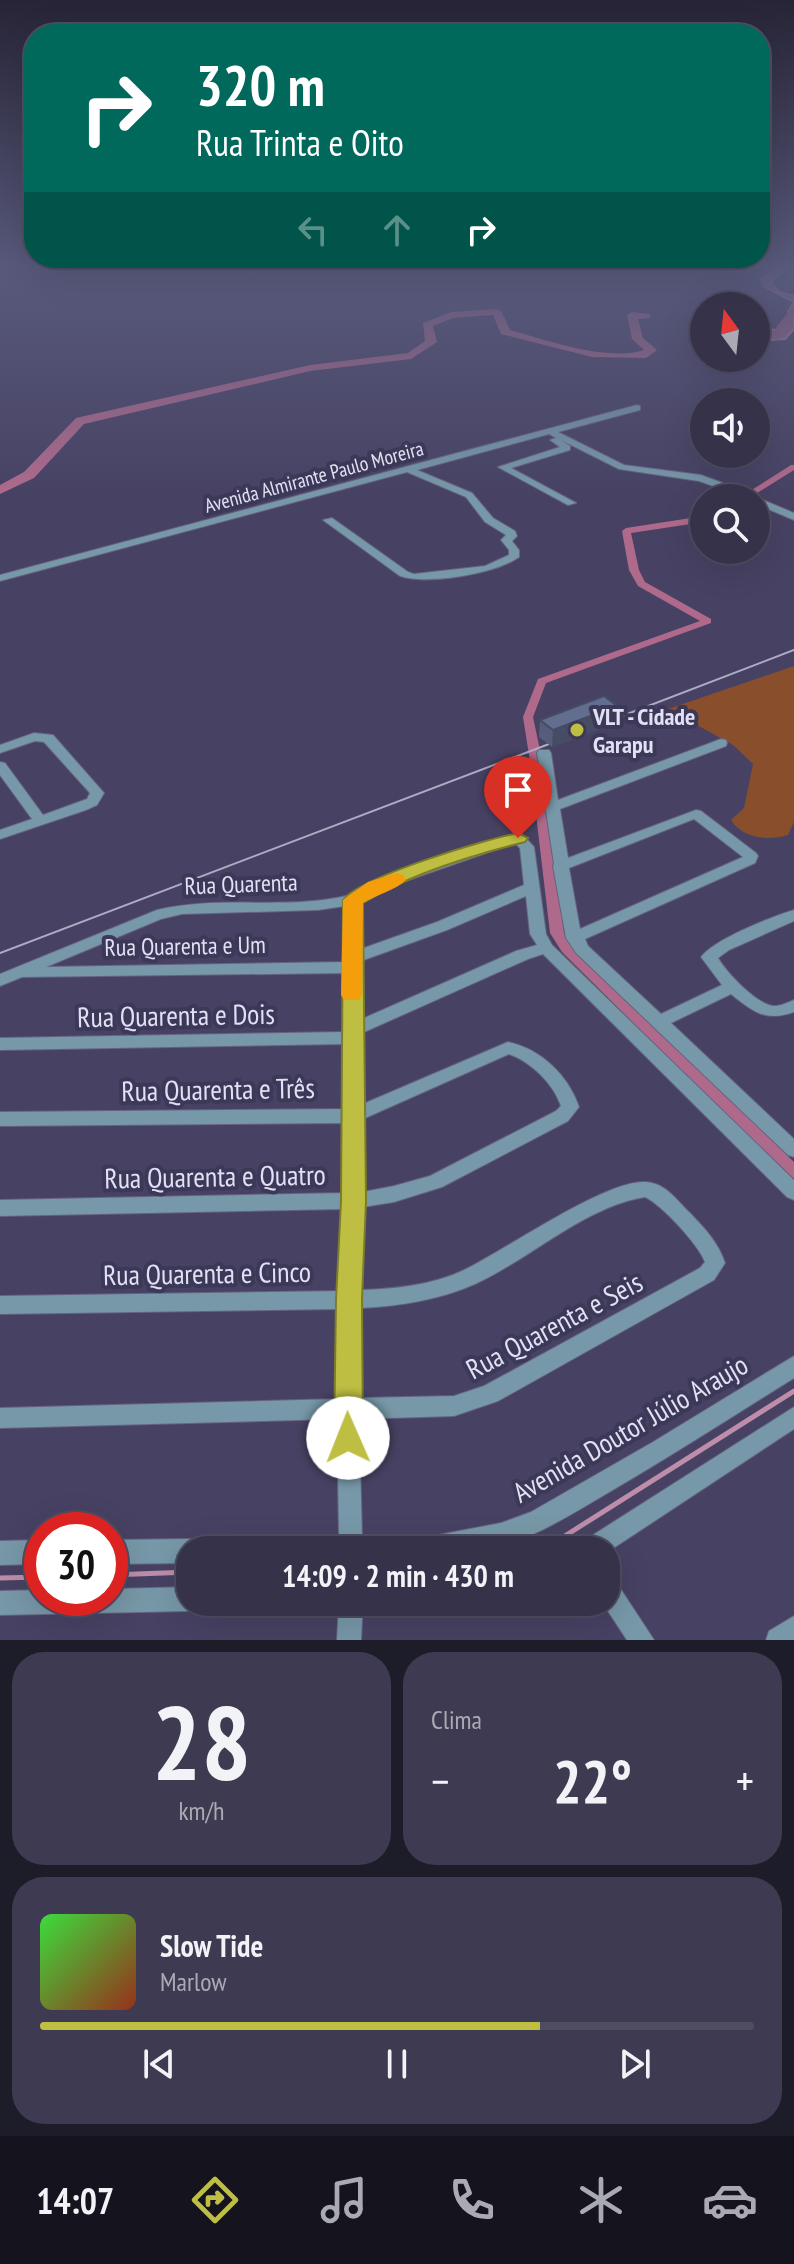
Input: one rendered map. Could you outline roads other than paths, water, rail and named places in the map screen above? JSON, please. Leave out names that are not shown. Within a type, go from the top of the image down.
[{"type":"street","name":"Avenida Almirante Paulo Moreira","points":[[0,578],[637,408]]},
{"type":"street","points":[[548,433],[622,467],[701,478],[716,484]]},
{"type":"street","points":[[548,433],[567,448],[503,467],[571,503]]},
{"type":"street","points":[[328,520],[404,574],[414,577],[487,569],[514,557],[514,550],[506,540],[512,536],[511,533],[489,520],[476,500],[462,490],[409,470]]},
{"type":"street","points":[[770,506],[794,517]]},
{"type":"street","points":[[0,749],[25,739],[48,738],[97,793],[92,802],[0,835]]},
{"type":"street","points":[[550,808],[721,743]]},
{"type":"street","points":[[544,753],[550,808],[574,938],[794,1150]]},
{"type":"street","points":[[0,766],[40,821]]},
{"type":"street","points":[[560,866],[696,814],[751,856],[750,860],[574,938]]},
{"type":"street","name":"Rua Quarenta","points":[[0,980],[169,912],[318,905],[353,900],[375,887],[518,838],[527,847],[530,888]]},
{"type":"street","points":[[530,888],[538,934],[546,948],[794,1192]]},
{"type":"street","name":"Rua Quarenta e Um","points":[[18,973],[353,963],[530,888]]},
{"type":"street","points":[[351,1536],[348,1410],[354,1201],[353,900]]},
{"type":"street","points":[[794,915],[723,946],[709,957],[711,964],[753,1003],[769,1011],[780,1012],[794,1006]]},
{"type":"street","points":[[352,1035],[529,952],[546,948]]},
{"type":"street","points":[[661,1021],[734,986]]},
{"type":"street","name":"Rua Quarenta e Dois","points":[[0,1044],[352,1035]]},
{"type":"street","name":"Rua Quarenta e Três","points":[[0,1119],[352,1116],[487,1056],[508,1048],[519,1049]]},
{"type":"street","name":"Rua Quarenta e Quatro","points":[[0,1208],[354,1201],[435,1182],[562,1116],[570,1107],[568,1097],[535,1059],[519,1049]]},
{"type":"street","name":"Rua Quarenta e Seis","points":[[0,1418],[430,1408],[473,1402],[707,1274],[715,1263],[701,1235],[656,1191],[642,1188],[631,1191]]},
{"type":"street","name":"Rua Quarenta e Cinco","points":[[0,1305],[349,1299],[448,1287],[631,1191]]},
{"type":"street","name":"Avenida Doutor Júlio Araujo","points":[[492,1536],[538,1521],[661,1450],[794,1366]]},
{"type":"street","points":[[611,1536],[794,1417]]},
{"type":"street","points":[[128,1552],[176,1551]]},
{"type":"street","points":[[0,1553],[24,1552]]},
{"type":"street","points":[[0,1603],[176,1599]]},
{"type":"street","points":[[620,1608],[642,1640]]},
{"type":"street","points":[[349,1640],[350,1616]]},
{"type":"street","points":[[778,1640],[794,1628]]},
{"type":"waterway","points":[[0,490],[29,475],[80,421],[310,368],[411,356],[430,343]]},
{"type":"waterway","points":[[545,343],[574,350],[628,356],[646,355],[651,350],[642,343]]},
{"type":"waterway","points":[[766,484],[794,467]]},
{"type":"waterway","points":[[690,521],[626,531],[634,570],[641,584],[708,621],[542,681],[528,717],[557,933],[567,949],[794,1172]]},
{"type":"waterway","points":[[565,1536],[794,1391]]},
{"type":"waterway","points":[[128,1574],[176,1573]]},
{"type":"waterway","points":[[0,1578],[24,1577]]},
{"type":"tram line","points":[[596,726],[794,650]]},
{"type":"tram line","points":[[0,953],[570,736]]},
{"type":"place","name":"VLT - Cidade Garapu","points":[[577,730]]}]
